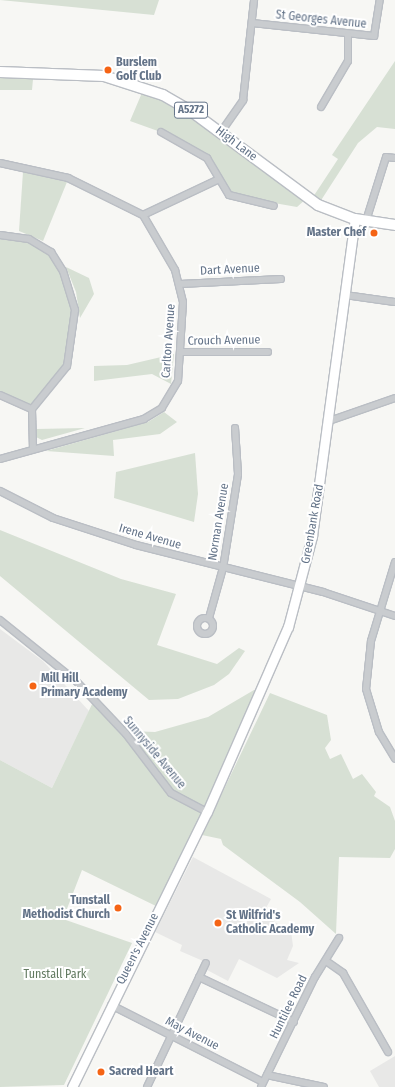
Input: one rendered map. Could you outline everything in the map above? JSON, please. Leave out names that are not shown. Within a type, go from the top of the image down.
[{"type":"main road","name":"High Lane","points":[[0,72],[104,76],[163,95],[221,132],[307,198],[355,219],[395,225]]},
{"type":"street","points":[[221,132],[243,100],[254,0]]},
{"type":"street","name":"St Georges Avenue","points":[[252,23],[348,35],[374,36],[380,0]]},
{"type":"street","points":[[321,107],[348,61],[348,35]]},
{"type":"street","points":[[161,132],[207,158],[217,180],[229,195],[274,206]]},
{"type":"street","points":[[366,221],[386,157],[395,158]]},
{"type":"street","points":[[0,163],[68,178],[143,215],[217,180]]},
{"type":"street","name":"Carlton Avenue","points":[[0,459],[154,414],[171,398],[178,381],[184,302],[180,284],[143,215]]},
{"type":"street","name":"Greenbank Road","points":[[207,812],[270,674],[300,587],[312,536],[329,421],[355,219]]},
{"type":"street","points":[[0,235],[29,238],[51,252],[63,271],[75,310],[67,366],[32,409],[33,450]]},
{"type":"street","name":"Dart Avenue","points":[[180,284],[281,279]]},
{"type":"street","points":[[345,295],[395,302]]},
{"type":"street","name":"Crouch Avenue","points":[[181,352],[268,352]]},
{"type":"street","points":[[0,395],[32,409]]},
{"type":"street","points":[[329,421],[395,398]]},
{"type":"street","name":"Norman Avenue","points":[[209,618],[223,568],[238,474],[235,428]]},
{"type":"street","name":"Irene Avenue","points":[[0,491],[53,518],[136,545],[300,587],[395,616]]},
{"type":"street","points":[[395,562],[371,641],[366,689],[379,732],[395,759]]},
{"type":"street","name":"Sunnyside Avenue","points":[[0,620],[77,682],[126,734],[172,793],[207,812]]},
{"type":"street","name":"Queen's Avenue","points":[[72,1087],[207,812]]},
{"type":"street","name":"Huntilee Road","points":[[262,1085],[339,938]]},
{"type":"street","points":[[326,962],[343,973],[388,1052]]},
{"type":"street","points":[[147,1087],[206,963]]},
{"type":"street","points":[[199,977],[294,1022]]},
{"type":"street","name":"May Avenue","points":[[111,1005],[262,1085]]},
{"type":"street","points":[[383,1043],[390,1039]]},
{"type":"street","points":[[267,1075],[324,1087]]},
{"type":"shaded area","name":"Mill Hill Primary Academy","points":[[0,629],[43,661],[89,711],[52,788],[0,760]]},
{"type":"shaded area","name":"St Wilfrid's Catholic Academy","points":[[193,857],[271,899],[262,915],[291,931],[293,946],[287,960],[299,963],[277,978],[239,959],[228,981],[207,970],[210,964],[180,951],[182,945],[155,932]]},
{"type":"shaded area","points":[[395,1056],[395,1087],[379,1087],[370,1071]]},
{"type":"green space","points":[[0,0],[159,0],[154,15]]},
{"type":"green space","points":[[395,61],[395,129],[377,127],[358,143],[318,205],[311,200],[338,159],[332,155]]},
{"type":"green space","points":[[0,75],[33,79],[32,90],[0,90]]},
{"type":"green space","points":[[144,88],[163,95],[307,198],[297,207],[229,195],[207,158],[169,135],[130,121]]},
{"type":"green space","points":[[23,172],[67,182],[43,241],[19,231]]},
{"type":"green space","points":[[0,235],[19,235],[57,259],[75,313],[67,366],[32,409],[0,395]]},
{"type":"green space","points":[[66,267],[89,278],[94,294],[80,318],[76,292]]},
{"type":"green space","points":[[174,354],[171,384],[152,374],[94,381],[94,366],[127,365]]},
{"type":"green space","points":[[164,412],[177,422],[160,434],[113,440],[114,456],[46,451],[148,422]]},
{"type":"green space","points":[[85,428],[42,440],[36,437],[36,429]]},
{"type":"green space","points":[[195,453],[198,494],[194,522],[114,498],[116,472]]},
{"type":"green space","points":[[0,530],[121,579],[176,594],[157,645],[217,664],[239,648],[245,651],[229,674],[214,685],[178,699],[149,700],[0,576]]},
{"type":"green space","name":"Tunstall Park","points":[[254,690],[263,690],[158,907],[82,870],[63,919],[132,943],[64,1085],[0,1087],[0,760],[52,788],[94,700],[126,734],[130,731],[155,732],[208,717]]},
{"type":"green space","points":[[270,693],[327,715],[331,740],[325,748],[330,759],[341,754],[353,779],[362,774],[376,792],[374,796],[390,807],[395,821],[395,849],[390,858],[339,857],[336,934],[300,902],[223,845],[221,839],[202,835]]},
{"type":"place","name":"Burslem Golf Club","points":[[108,70]]},
{"type":"place","name":"Master Chef","points":[[374,233]]},
{"type":"place","name":"Mill Hill Primary Academy","points":[[33,686]]},
{"type":"place","name":"Tunstall Methodist Church","points":[[118,908]]},
{"type":"place","name":"St Wilfrid's Catholic Academy","points":[[218,923]]},
{"type":"place","name":"Sacred Heart","points":[[101,1072]]}]
